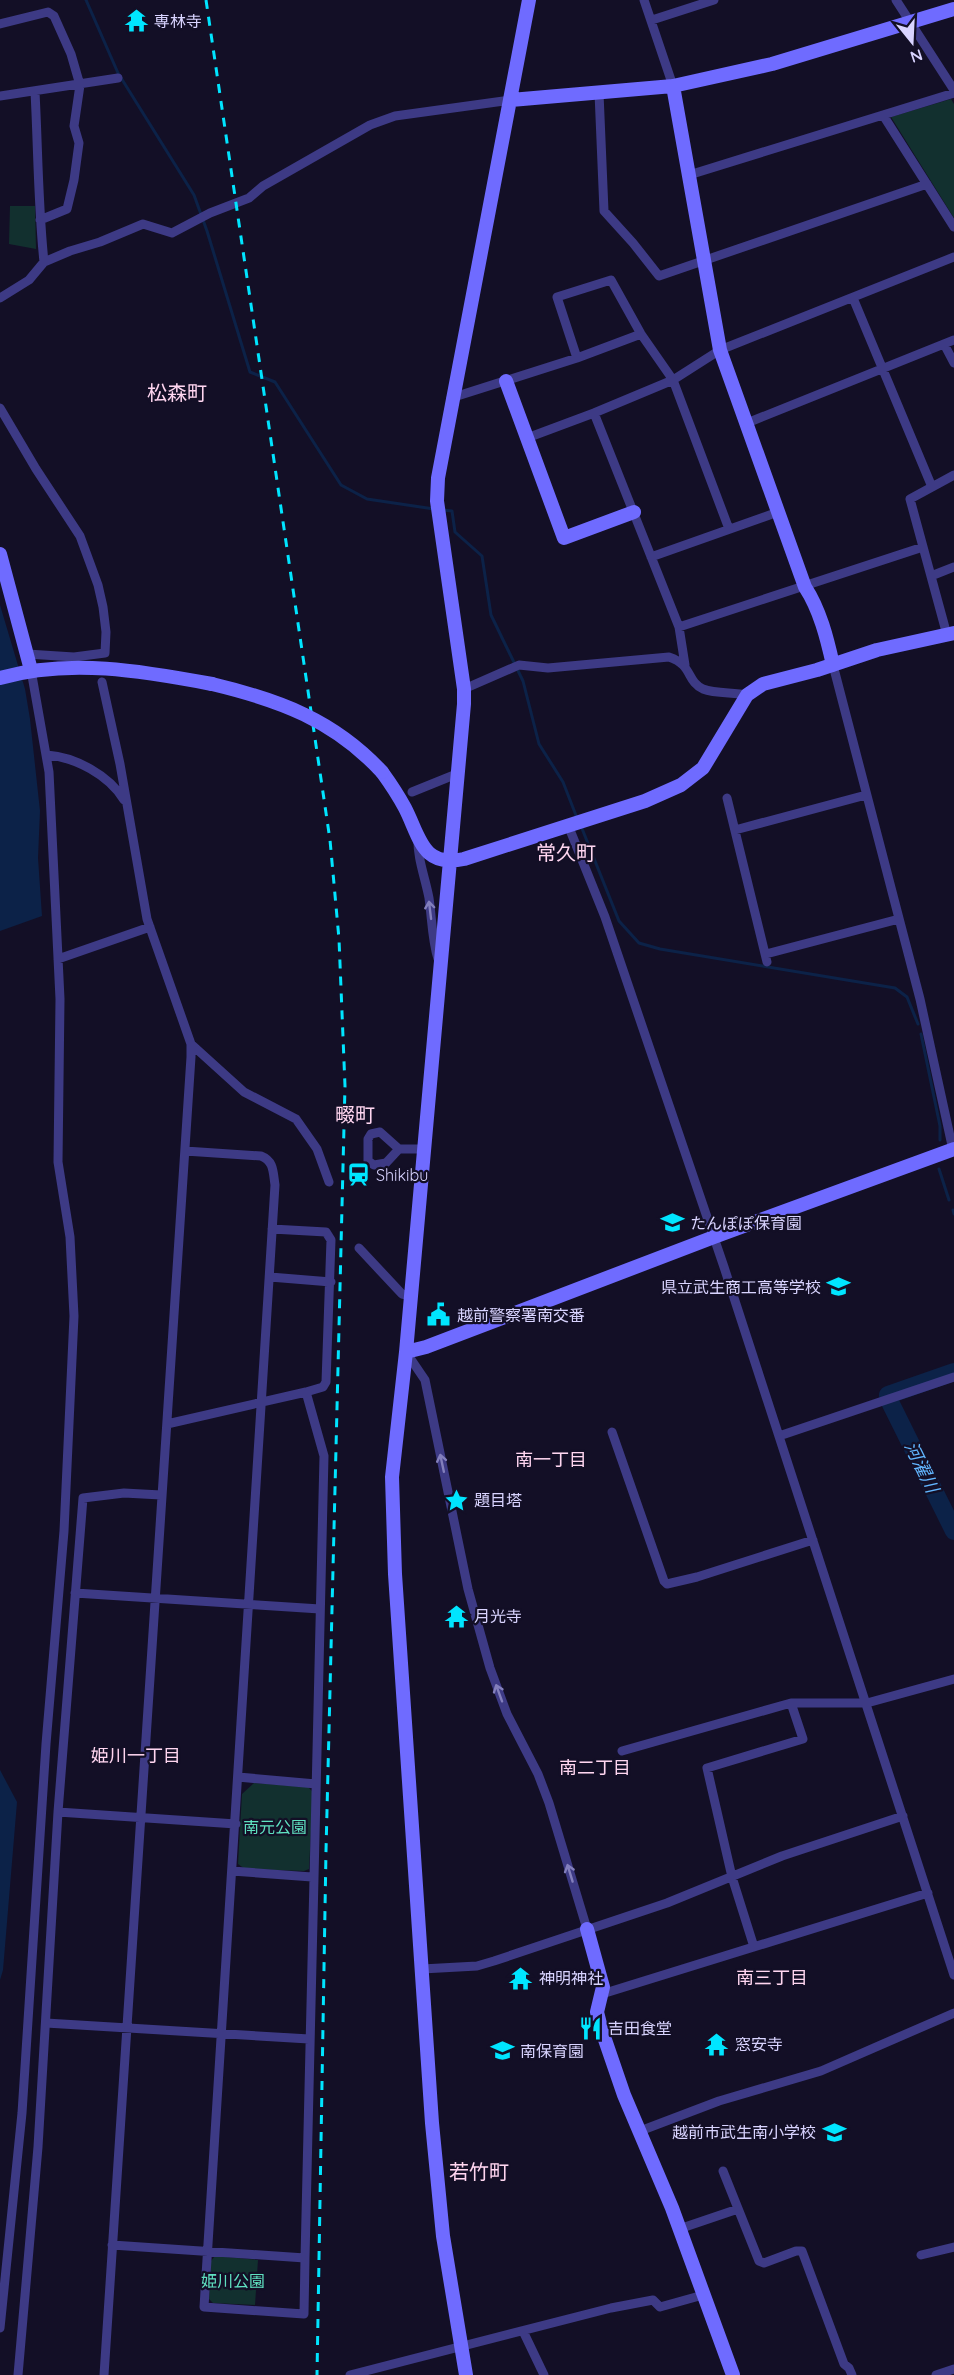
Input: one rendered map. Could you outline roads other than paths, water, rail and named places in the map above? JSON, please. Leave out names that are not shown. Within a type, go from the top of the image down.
[{"type":"street","points":[[466,2375],[440,2205],[394,1574],[392,1477],[406,1352],[459,772],[464,689],[438,509],[438,478],[451,398],[529,0]]},
{"type":"street","points":[[406,1352],[426,1347],[714,1237],[954,1150],[920,999],[822,626],[812,597],[805,587],[720,350],[673,86],[645,0]]},
{"type":"street","points":[[652,20],[714,0]]},
{"type":"street","points":[[689,176],[954,92],[896,0]]},
{"type":"street","points":[[0,298],[28,280],[44,262],[143,224],[172,233],[210,213],[249,198],[263,186],[325,149],[370,125],[395,116],[511,100],[673,86],[772,64],[954,9]]},
{"type":"street","points":[[0,24],[48,12],[54,16],[71,54],[80,85],[74,126],[79,143],[67,209],[40,220]]},
{"type":"street","points":[[0,96],[118,78]]},
{"type":"street","points":[[35,92],[44,262]]},
{"type":"street","points":[[599,93],[604,211],[659,276],[927,184]]},
{"type":"street","points":[[883,115],[954,227]]},
{"type":"street","points":[[527,438],[673,380],[720,350],[954,257]]},
{"type":"street","points":[[577,358],[557,297],[610,280],[641,334],[673,380],[729,529]]},
{"type":"street","points":[[853,298],[932,487]]},
{"type":"street","points":[[451,398],[577,358],[641,334]]},
{"type":"street","points":[[747,423],[949,342],[954,363]]},
{"type":"street","points":[[506,381],[564,538],[634,512]]},
{"type":"street","points":[[0,408],[36,470],[80,536],[98,585],[106,632],[105,653],[74,657],[27,654]]},
{"type":"street","points":[[594,413],[679,627],[685,665],[694,681],[703,689],[747,695]]},
{"type":"street","points":[[0,678],[27,671],[67,668],[94,669],[159,675],[212,684],[279,702],[313,718],[350,741],[382,772],[405,808],[418,837],[432,856],[450,861],[464,859],[645,801],[681,785],[703,768],[747,695],[763,684],[877,650],[950,634],[910,499],[954,476]]},
{"type":"street","points":[[651,557],[778,512]]},
{"type":"street","points":[[679,627],[923,547]]},
{"type":"street","points":[[0,554],[27,654],[27,671],[47,755],[58,959],[60,1034],[58,1162],[72,1261],[73,1378],[64,1531],[44,1768],[22,2113],[0,2328]]},
{"type":"street","points":[[931,576],[954,567]]},
{"type":"street","points":[[464,689],[519,665],[548,668],[669,657],[685,665]]},
{"type":"street","points":[[102,682],[127,805],[142,897],[150,927],[191,1044],[104,2375]]},
{"type":"street","points":[[47,755],[65,756],[104,779],[118,789],[127,805]]},
{"type":"street","points":[[412,792],[459,772]]},
{"type":"street","points":[[735,830],[866,795]]},
{"type":"street","points":[[727,798],[766,958],[899,919]]},
{"type":"street","points":[[575,822],[714,1237],[954,1975]]},
{"type":"street","points":[[418,837],[418,851],[427,887],[435,948],[441,967]]},
{"type":"street","points":[[58,959],[150,927]]},
{"type":"street","points":[[191,1044],[244,1092],[296,1119],[317,1149],[329,1182]]},
{"type":"street","points":[[399,1149],[423,1149]]},
{"type":"street","points":[[185,1151],[268,1158],[272,1164],[275,1185],[204,2307],[304,2314],[312,1877],[324,1456],[306,1392]]},
{"type":"street","points":[[167,1424],[306,1392],[323,1387],[326,1382],[331,1240],[326,1232],[272,1229]]},
{"type":"street","points":[[359,1248],[402,1294],[411,1296]]},
{"type":"street","points":[[270,1277],[331,1282]]},
{"type":"street","points":[[406,1352],[425,1380],[468,1589],[497,1691],[516,1735],[538,1774],[549,1803],[587,1929],[603,1988],[597,2010],[598,2020],[624,2095],[679,2229],[733,2375]]},
{"type":"street","points":[[779,1436],[954,1377]]},
{"type":"street","points":[[612,1432],[664,1581],[667,1584],[697,1577],[813,1540]]},
{"type":"street","points":[[18,2375],[38,2147],[58,1812],[83,1498],[124,1493],[161,1495]]},
{"type":"street","points":[[75,1593],[320,1609]]},
{"type":"street","points":[[622,1751],[791,1703],[867,1703],[954,1679]]},
{"type":"street","points":[[754,1947],[732,1877],[707,1768],[803,1739],[791,1703]]},
{"type":"street","points":[[238,1777],[316,1784]]},
{"type":"street","points":[[58,1812],[236,1824]]},
{"type":"street","points":[[422,1969],[484,1964],[667,1903],[801,1849],[903,1816]]},
{"type":"street","points":[[232,1871],[312,1877]]},
{"type":"street","points":[[602,1994],[928,1893]]},
{"type":"street","points":[[640,2132],[719,2101],[821,2071],[954,2013]]},
{"type":"street","points":[[46,2023],[309,2039]]},
{"type":"street","points":[[723,2171],[762,2263],[802,2251],[844,2364],[852,2375]]},
{"type":"street","points":[[679,2229],[738,2208]]},
{"type":"street","points":[[112,2245],[304,2258]]},
{"type":"street","points":[[921,2255],[954,2247]]},
{"type":"street","points":[[350,2375],[611,2308],[653,2300],[660,2307],[703,2295]]},
{"type":"street","points":[[524,2331],[544,2375]]},
{"type":"street","points":[[936,2375],[954,2369]]},
{"type":"water","points":[[0,605],[25,689],[30,719],[40,811],[38,858],[42,916],[0,931]]},
{"type":"water","points":[[0,1770],[17,1802],[3,1970],[0,1980]]},
{"type":"waterway","points":[[86,0],[118,73],[194,195],[250,372],[275,382],[341,485],[367,499],[434,509]]},
{"type":"waterway","points":[[443,510],[452,511],[455,532],[482,556],[491,615],[523,681],[539,744],[563,782],[577,818]]},
{"type":"waterway","points":[[581,826],[619,921],[639,943],[660,949],[895,988],[907,997],[918,1024]]},
{"type":"waterway","points":[[921,1034],[940,1126],[940,1140]]},
{"type":"waterway","points":[[939,1169],[949,1200]]},
{"type":"waterway","points":[[953,1210],[954,1214]]},
{"type":"waterway","name":"河濯川","points":[[888,1395],[954,1372]]},
{"type":"waterway","name":"河濯川","points":[[890,1402],[954,1531]]},
{"type":"railway","points":[[206,0],[330,840],[339,939],[345,1086],[326,1851],[317,2375]]},
{"type":"place","name":"専林寺","points":[[136,21]]},
{"type":"place","name":"Shikibu","points":[[358,1175]]},
{"type":"place","name":"たんぽぽ保育園","points":[[672,1223]]},
{"type":"place","name":"県立武生商工高等学校","points":[[839,1287]]},
{"type":"place","name":"越前警察署南交番","points":[[439,1315]]},
{"type":"place","name":"題目塔","points":[[456,1500]]},
{"type":"place","name":"月光寺","points":[[456,1616]]},
{"type":"place","name":"神明神社","points":[[521,1978]]},
{"type":"place","name":"吉田食堂","points":[[590,2028]]},
{"type":"place","name":"窓安寺","points":[[717,2044]]},
{"type":"place","name":"南保育園","points":[[502,2051]]},
{"type":"place","name":"越前市武生南小学校","points":[[834,2132]]},
{"type":"district","name":"松森町","points":[[177,392]]},
{"type":"district","name":"常久町","points":[[566,852]]},
{"type":"district","name":"畷町","points":[[355,1114]]},
{"type":"district","name":"南一丁目","points":[[551,1459]]},
{"type":"district","name":"姫川一丁目","points":[[136,1755]]},
{"type":"district","name":"南二丁目","points":[[595,1767]]},
{"type":"district","name":"南三丁目","points":[[772,1977]]},
{"type":"district","name":"若竹町","points":[[479,2171]]},
{"type":"park label","name":"南元公園","points":[[275,1827]]},
{"type":"park label","name":"姫川公園","points":[[233,2281]]}]
